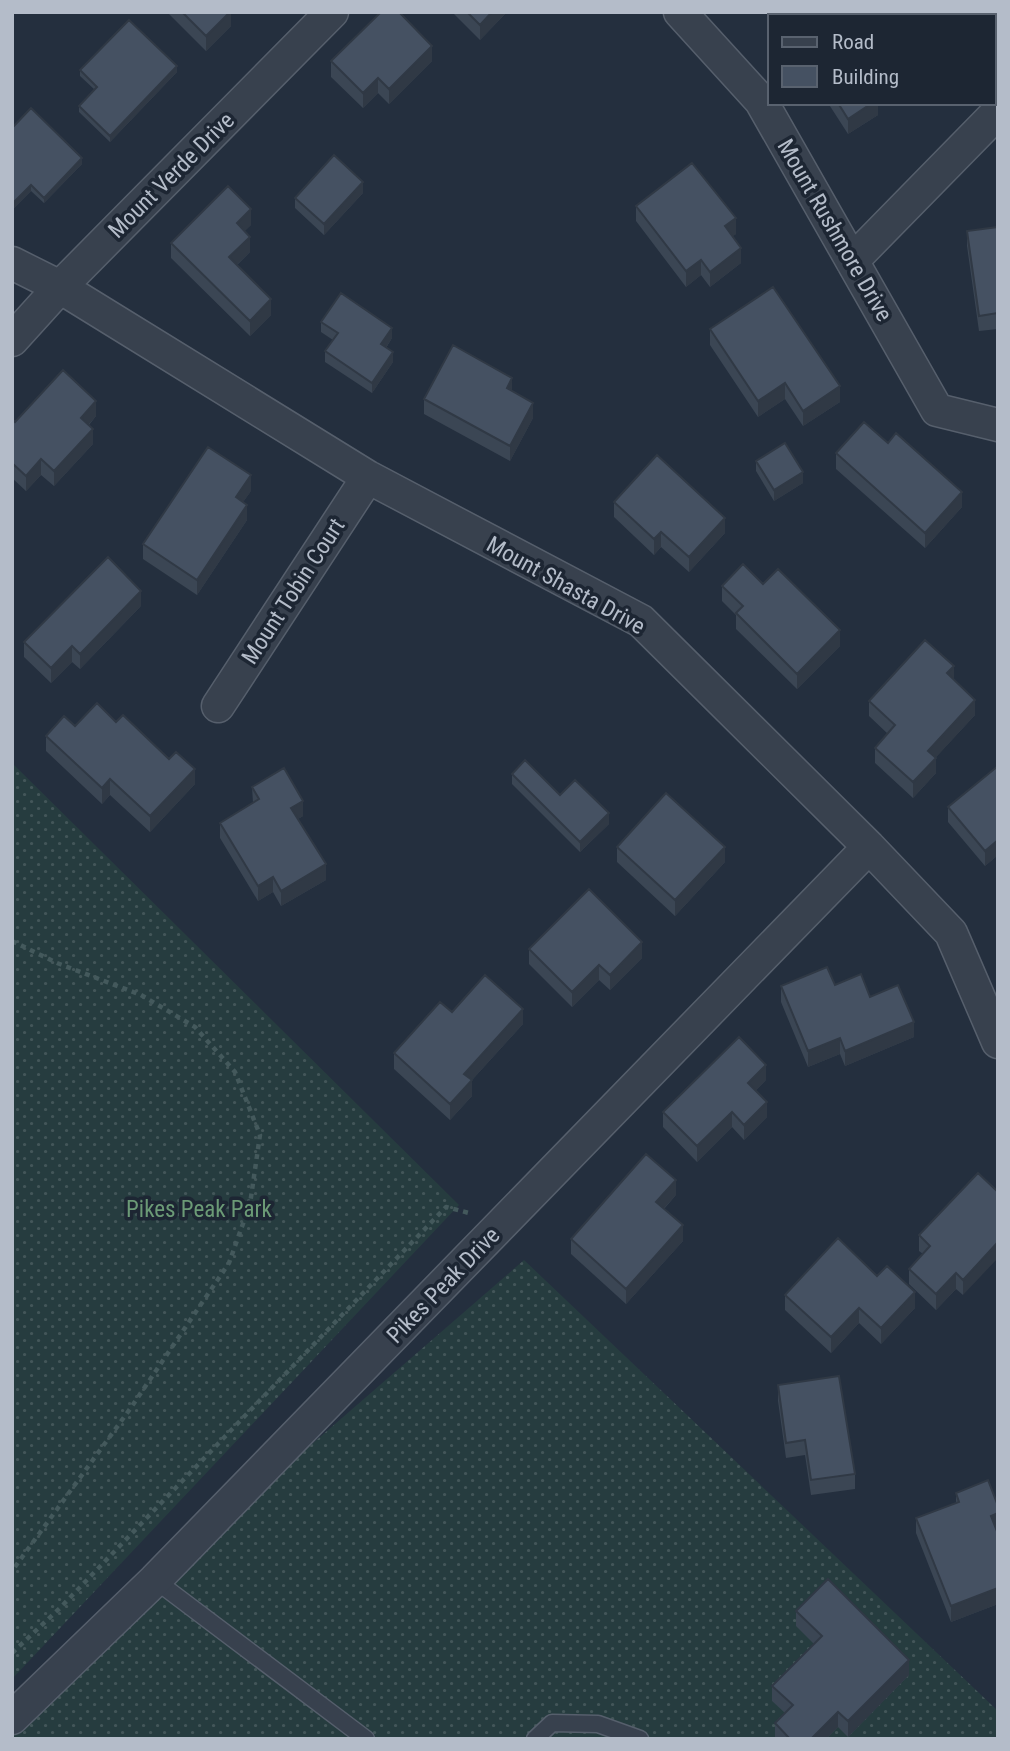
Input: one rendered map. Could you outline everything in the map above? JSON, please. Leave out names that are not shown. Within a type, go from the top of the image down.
[{"type":"street","name":"Mount Verde Drive","points":[[12,340],[60,287],[332,12]]},
{"type":"street","name":"Mount Rushmore Drive","points":[[680,12],[761,101],[937,410],[998,425]]},
{"type":"street","points":[[852,261],[998,112]]},
{"type":"street","name":"Mount Shasta Drive","points":[[12,263],[60,287],[368,477],[641,621],[869,847],[951,933],[998,1042]]},
{"type":"street","name":"Mount Tobin Court","points":[[218,706],[368,477]]},
{"type":"street","name":"Pikes Peak Drive","points":[[12,1718],[155,1580],[869,847]]},
{"type":"lane","points":[[155,1580],[366,1739]]},
{"type":"lane","points":[[535,1739],[552,1723],[598,1724],[640,1739]]},
{"type":"path","points":[[12,941],[57,963],[141,995],[195,1027],[235,1072],[260,1136],[250,1204],[229,1263],[130,1409],[12,1571]]},
{"type":"path","points":[[12,1653],[60,1608],[446,1207],[503,1222]]},
{"type":"green space","name":"Pikes Peak Park","points":[[12,763],[459,1205],[12,1679]]},
{"type":"green space","points":[[524,1260],[998,1711],[998,1739],[12,1739],[12,1718],[155,1580]]},
{"type":"building","points":[[182,12],[230,12],[206,36]]},
{"type":"building","points":[[381,12],[399,12],[432,46],[389,89],[378,78],[363,93],[331,61]]},
{"type":"building","points":[[467,12],[492,12],[480,25]]},
{"type":"building","points":[[936,12],[983,12],[982,14]]},
{"type":"building","points":[[129,20],[177,66],[110,136],[79,106],[97,87],[80,70]]},
{"type":"building","points":[[839,105],[869,105],[848,119]]},
{"type":"building","points":[[31,108],[82,158],[44,198],[31,185],[14,202],[12,128]]},
{"type":"building","points":[[334,155],[363,182],[324,224],[295,198]]},
{"type":"building","points":[[692,163],[736,218],[725,226],[741,248],[710,272],[701,260],[686,271],[636,206]]},
{"type":"building","points":[[228,186],[251,209],[237,223],[250,237],[229,257],[271,299],[250,321],[171,243]]},
{"type":"building","points":[[998,227],[998,313],[979,316],[967,231]]},
{"type":"building","points":[[773,287],[840,386],[803,411],[785,383],[758,401],[710,329]]},
{"type":"building","points":[[341,293],[392,328],[381,344],[393,352],[372,383],[325,351],[338,333],[321,322]]},
{"type":"building","points":[[453,345],[512,378],[507,388],[533,403],[510,446],[424,399]]},
{"type":"building","points":[[63,370],[96,401],[81,418],[93,429],[54,471],[41,459],[26,476],[12,463],[12,419],[15,422]]},
{"type":"building","points":[[864,422],[888,443],[896,433],[962,492],[925,533],[836,453]]},
{"type":"building","points":[[785,443],[803,472],[774,490],[756,461]]},
{"type":"building","points":[[208,447],[251,475],[236,497],[247,505],[197,580],[143,544]]},
{"type":"building","points":[[657,455],[725,518],[689,557],[661,532],[654,539],[614,502]]},
{"type":"building","points":[[108,557],[141,591],[80,654],[72,646],[51,668],[24,642]]},
{"type":"building","points":[[743,564],[763,584],[778,569],[840,630],[797,674],[736,613],[743,606],[722,586]]},
{"type":"building","points":[[925,640],[954,666],[947,673],[975,700],[928,751],[936,758],[913,782],[875,748],[895,725],[869,701]]},
{"type":"building","points":[[97,703],[116,722],[123,715],[169,759],[176,752],[195,769],[150,816],[110,779],[102,788],[46,736],[64,716],[75,726]]},
{"type":"building","points":[[525,760],[560,795],[575,780],[609,813],[580,842],[512,774]]},
{"type":"building","points":[[998,766],[998,840],[985,851],[948,807]]},
{"type":"building","points":[[284,768],[303,801],[291,808],[326,864],[281,891],[273,877],[258,886],[220,823],[259,799],[252,787]]},
{"type":"building","points":[[666,793],[725,847],[675,900],[617,847]]},
{"type":"building","points":[[589,889],[642,942],[610,975],[599,965],[572,992],[529,949]]},
{"type":"building","points":[[827,967],[835,985],[861,974],[870,997],[898,985],[914,1022],[845,1051],[840,1038],[808,1051],[781,986]]},
{"type":"building","points":[[485,975],[523,1009],[464,1074],[472,1080],[450,1104],[394,1053],[440,1002],[452,1012]]},
{"type":"building","points":[[739,1037],[766,1065],[748,1083],[767,1102],[744,1125],[732,1112],[697,1146],[663,1112]]},
{"type":"building","points":[[646,1154],[676,1180],[656,1202],[683,1225],[626,1289],[571,1239]]},
{"type":"building","points":[[978,1173],[998,1192],[998,1242],[963,1280],[956,1273],[936,1294],[909,1269],[930,1246],[919,1235]]},
{"type":"building","points":[[838,1238],[877,1276],[887,1266],[915,1292],[881,1328],[859,1308],[831,1337],[785,1295]]},
{"type":"building","points":[[839,1376],[855,1474],[811,1480],[805,1440],[786,1443],[778,1385]]},
{"type":"building","points":[[988,1480],[998,1506],[998,1513],[991,1516],[998,1534],[998,1588],[951,1606],[916,1518],[959,1502],[956,1493]]},
{"type":"building","points":[[828,1579],[909,1660],[848,1721],[838,1712],[811,1739],[790,1739],[775,1723],[793,1705],[772,1686],[822,1636],[796,1611]]}]
